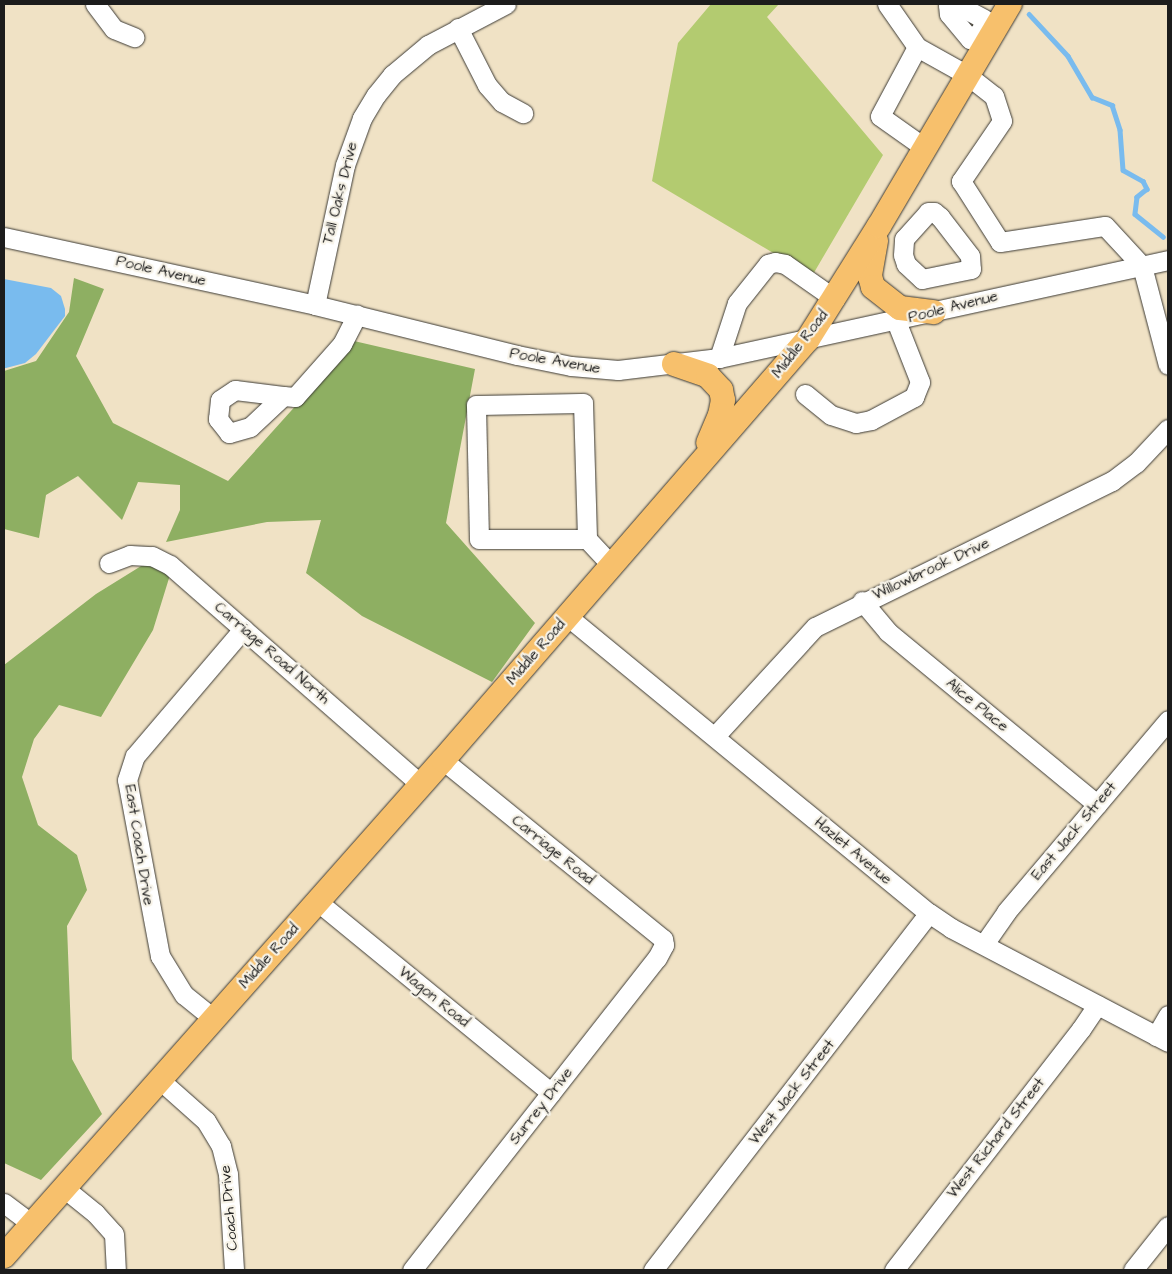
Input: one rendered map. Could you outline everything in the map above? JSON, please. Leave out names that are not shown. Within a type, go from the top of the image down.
[{"type":"main road","name":"Middle Road","points":[[4,1256],[161,1081],[443,760],[808,339],[835,299],[879,226],[967,75],[981,31],[1010,4]]},
{"type":"main road","points":[[879,226],[870,276],[873,287],[900,308],[934,312]]},
{"type":"main road","points":[[674,364],[708,376],[721,390],[723,400],[699,463]]},
{"type":"street","points":[[95,4],[114,29],[134,37]]},
{"type":"street","name":"Tall Oaks Drive","points":[[315,305],[345,165],[362,118],[385,83],[410,58],[458,28],[506,4]]},
{"type":"street","points":[[886,4],[917,48],[967,75],[994,96],[1002,121],[961,181],[1000,242],[1105,226],[1142,266],[1168,365]]},
{"type":"street","points":[[953,7],[981,31]]},
{"type":"street","points":[[458,28],[487,85],[502,102],[523,114]]},
{"type":"street","points":[[917,48],[880,116],[925,148]]},
{"type":"street","points":[[971,269],[922,279],[906,264],[903,256],[904,239],[928,212],[934,212],[970,256],[977,300]]},
{"type":"street","points":[[879,226],[904,239]]},
{"type":"street","name":"Poole Avenue","points":[[4,237],[315,305],[579,367],[618,370],[719,358],[896,321],[977,300],[1168,260]]},
{"type":"street","points":[[719,358],[737,303],[768,264],[775,262],[785,264],[835,299]]},
{"type":"street","points":[[283,396],[295,397],[342,344],[357,315]]},
{"type":"street","points":[[805,394],[831,415],[856,423],[871,420],[914,397],[920,382],[896,321]]},
{"type":"street","points":[[588,539],[479,539],[476,405],[583,403],[588,539],[612,566]]},
{"type":"street","name":"Willowbrook Drive","points":[[715,736],[804,637],[821,623],[862,601],[1112,481],[1136,463],[1168,429]]},
{"type":"street","name":"Carriage Road North","points":[[109,563],[130,555],[158,558],[170,565],[421,784]]},
{"type":"street","name":"Alice Place","points":[[862,601],[888,632],[1097,804]]},
{"type":"street","name":"Hazlet Avenue","points":[[567,616],[929,913],[1162,1039]]},
{"type":"street","name":"East Coach Drive","points":[[214,1019],[184,995],[160,956],[127,780],[135,756],[243,629]]},
{"type":"street","name":"East Jack Street","points":[[984,944],[1006,912],[1168,720]]},
{"type":"street","name":"Carriage Road","points":[[443,760],[662,939]]},
{"type":"street","name":"Wagon Road","points":[[318,902],[551,1093]]},
{"type":"street","name":"West Jack Street","points":[[653,1270],[929,913]]},
{"type":"street","name":"Surrey Drive","points":[[412,1270],[657,958],[664,945],[662,939]]},
{"type":"street","name":"West Richard Street","points":[[894,1270],[1075,1037],[1097,1005]]},
{"type":"street","points":[[1162,1039],[1168,1015]]},
{"type":"street","name":"Coach Drive","points":[[161,1081],[206,1121],[221,1146],[228,1174],[234,1270]]},
{"type":"street","points":[[64,1188],[95,1213],[114,1234],[116,1270]]},
{"type":"street","points":[[4,1204],[32,1224]]},
{"type":"street","points":[[1133,1270],[1168,1226]]},
{"type":"green space","points":[[711,4],[779,4],[767,17],[883,155],[812,276],[652,181],[678,43]]},
{"type":"green space","points":[[74,278],[104,289],[76,356],[113,423],[228,481],[354,341],[475,369],[446,523],[535,623],[492,682],[362,616],[306,573],[321,520],[267,522],[166,542],[180,510],[180,485],[138,482],[122,520],[78,476],[46,495],[39,538],[4,529],[4,371],[36,361],[69,312]]},
{"type":"green space","points":[[146,563],[170,575],[153,630],[101,717],[59,705],[34,739],[22,777],[38,825],[77,855],[87,890],[67,926],[72,1059],[102,1114],[41,1180],[4,1163],[4,665],[96,594]]},
{"type":"water","points":[[4,279],[51,288],[61,296],[65,309],[65,316],[36,354],[25,363],[6,368],[4,368]]},
{"type":"waterway","points":[[1029,14],[1068,56],[1092,97],[1112,105],[1120,130],[1123,170],[1143,181],[1147,189],[1137,197],[1135,214],[1163,237]]}]
